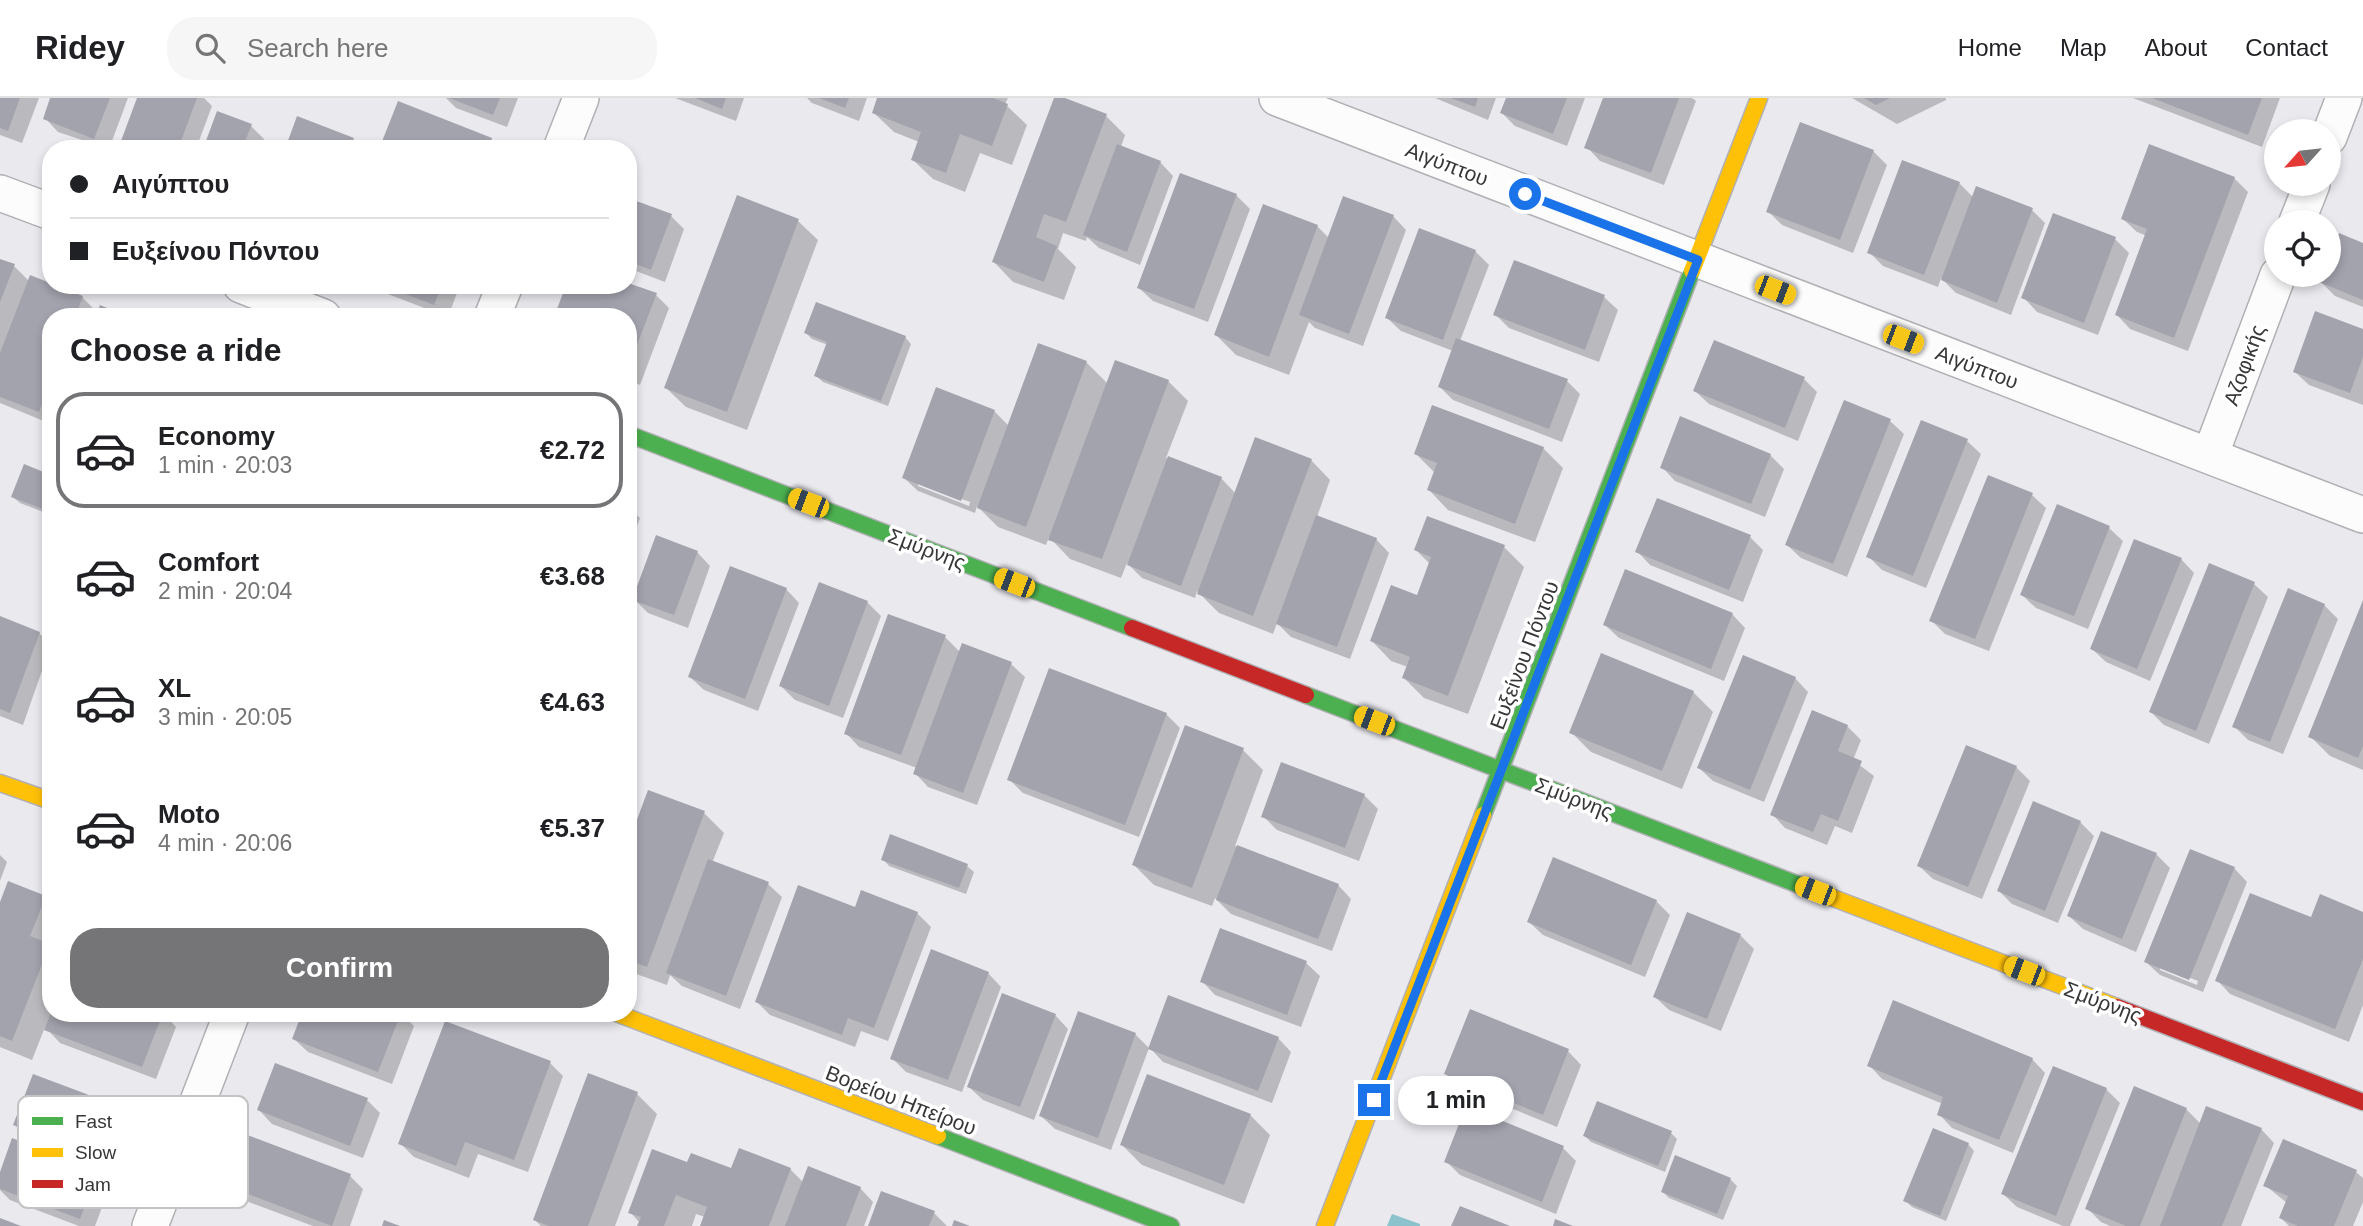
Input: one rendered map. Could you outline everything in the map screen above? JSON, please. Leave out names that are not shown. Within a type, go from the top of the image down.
[{"type":"street","points":[[565,140],[581,98]]},
{"type":"street","name":"Αιγύπτου","points":[[1277,98],[2363,515]]},
{"type":"street","name":"Ευξείνου Πόντου","points":[[1325,1226],[1503,771],[1759,98]]},
{"type":"street","points":[[2336,119],[2344,98]]},
{"type":"street","points":[[0,192],[42,208]]},
{"type":"street","name":"Αζοφικής","points":[[2210,456],[2273,287]]},
{"type":"street","points":[[264,294],[300,308]]},
{"type":"street","name":"Σμύρνης","points":[[637,437],[2363,1102]]},
{"type":"street","points":[[0,783],[42,798]]},
{"type":"street","name":"Βορείου Ηπείρου","points":[[637,1021],[1171,1226]]},
{"type":"street","points":[[200,1096],[228,1022]]},
{"type":"street","points":[[149,1226],[156,1208]]},
{"type":"water","points":[[1392,1214],[1420,1224],[1420,1226],[1387,1226]]},
{"type":"building","points":[[0,98],[20,98],[8,131],[0,128]]},
{"type":"building","points":[[50,98],[110,98],[94,139],[43,119]]},
{"type":"building","points":[[137,98],[197,98],[181,140],[121,140]]},
{"type":"building","points":[[449,98],[500,98],[493,115]]},
{"type":"building","points":[[695,98],[726,98],[722,109]]},
{"type":"building","points":[[819,98],[849,98],[845,108]]},
{"type":"building","points":[[877,98],[993,98],[1008,104],[992,146],[960,134],[946,173],[911,160],[921,132],[872,113]]},
{"type":"building","points":[[1054,98],[1065,98],[1107,114],[1066,222],[1044,214],[1036,237],[1057,246],[1044,282],[992,262]]},
{"type":"building","points":[[1451,98],[1478,98],[1475,107]]},
{"type":"building","points":[[1506,98],[1567,98],[1553,134],[1500,113]]},
{"type":"building","points":[[1603,98],[1679,98],[1651,173],[1584,148]]},
{"type":"building","points":[[1864,98],[1890,98],[1876,105]]},
{"type":"building","points":[[2152,98],[2262,98],[2248,135]]},
{"type":"building","points":[[398,101],[492,138],[491,140],[383,140]]},
{"type":"building","points":[[217,111],[252,124],[246,140],[206,140]]},
{"type":"building","points":[[297,116],[354,138],[353,140],[288,140]]},
{"type":"building","points":[[1800,122],[1874,150],[1840,240],[1766,212]]},
{"type":"building","points":[[1117,144],[1161,161],[1127,252],[1083,235]]},
{"type":"building","points":[[2149,144],[2235,177],[2174,338],[2115,315],[2147,229],[2121,219]]},
{"type":"building","points":[[1902,160],[1960,182],[1924,275],[1867,253]]},
{"type":"building","points":[[1180,173],[1237,194],[1194,309],[1137,288]]},
{"type":"building","points":[[1976,186],[2033,208],[1997,303],[1941,280]]},
{"type":"building","points":[[737,195],[799,219],[727,412],[664,388]]},
{"type":"building","points":[[1343,196],[1394,215],[1349,334],[1299,315]]},
{"type":"building","points":[[637,201],[672,214],[651,270],[637,265]]},
{"type":"building","points":[[1263,204],[1318,225],[1269,357],[1214,335]]},
{"type":"building","points":[[2053,213],[2116,237],[2084,323],[2021,298]]},
{"type":"building","points":[[1419,228],[1476,250],[1443,340],[1385,318]]},
{"type":"building","points":[[2341,234],[2363,243],[2363,300],[2331,287],[2341,287]]},
{"type":"building","points":[[0,259],[15,264],[0,302]]},
{"type":"building","points":[[1514,260],[1605,295],[1585,350],[1493,315]]},
{"type":"building","points":[[30,275],[42,280],[42,294],[83,296],[78,308],[42,308],[42,404],[39,412],[0,397],[0,353]]},
{"type":"building","points":[[637,286],[657,293],[637,345],[637,308],[557,308],[563,294],[637,294]]},
{"type":"building","points":[[405,294],[438,294],[434,305]]},
{"type":"building","points":[[816,302],[906,336],[881,401],[814,376],[827,342],[804,333]]},
{"type":"building","points":[[2315,311],[2363,329],[2363,357],[2350,393],[2293,372]]},
{"type":"building","points":[[1456,338],[1568,379],[1549,429],[1438,387]]},
{"type":"building","points":[[1714,340],[1805,377],[1785,428],[1693,391]]},
{"type":"building","points":[[1038,343],[1087,361],[1026,527],[977,508]]},
{"type":"building","points":[[1115,360],[1169,380],[1102,559],[1048,540]]},
{"type":"building","points":[[936,387],[995,410],[961,501],[902,478]]},
{"type":"building","points":[[1844,400],[1891,419],[1833,564],[1785,545]]},
{"type":"building","points":[[1432,405],[1544,447],[1515,524],[1427,490],[1437,463],[1414,454]]},
{"type":"building","points":[[1680,416],[1771,454],[1751,504],[1660,468]]},
{"type":"building","points":[[1921,420],[1968,439],[1913,576],[1866,557]]},
{"type":"building","points":[[1255,437],[1312,459],[1253,616],[1197,594]]},
{"type":"building","points":[[1168,456],[1222,477],[1181,586],[1127,565]]},
{"type":"building","points":[[24,464],[42,471],[42,509],[11,497]]},
{"type":"building","points":[[1988,475],[2033,493],[1975,639],[1929,621]]},
{"type":"building","points":[[1657,498],[1751,535],[1729,590],[1635,552]]},
{"type":"building","points":[[2057,504],[2110,526],[2074,616],[2020,595]]},
{"type":"building","points":[[1316,515],[1377,538],[1337,647],[1276,624]]},
{"type":"building","points":[[1427,516],[1505,545],[1448,696],[1402,678],[1410,657],[1370,641],[1391,585],[1417,595],[1431,557],[1414,550]]},
{"type":"building","points":[[656,535],[698,551],[674,615],[637,602],[637,586]]},
{"type":"building","points":[[2134,539],[2182,558],[2137,669],[2090,649]]},
{"type":"building","points":[[2209,563],[2255,582],[2196,731],[2149,712]]},
{"type":"building","points":[[730,566],[787,588],[745,699],[688,677]]},
{"type":"building","points":[[1625,569],[1733,613],[1711,669],[1603,625]]},
{"type":"building","points":[[819,582],[868,601],[829,706],[779,686]]},
{"type":"building","points":[[2288,588],[2325,604],[2270,742],[2232,727]]},
{"type":"building","points":[[2363,600],[2363,746],[2358,758],[2308,737]]},
{"type":"building","points":[[888,614],[946,635],[901,755],[844,734]]},
{"type":"building","points":[[0,616],[40,632],[10,713],[0,709]]},
{"type":"building","points":[[962,643],[1012,662],[963,793],[913,774]]},
{"type":"building","points":[[1601,653],[1694,691],[1662,771],[1569,733]]},
{"type":"building","points":[[1743,655],[1796,677],[1750,790],[1697,768]]},
{"type":"building","points":[[1049,668],[1167,713],[1125,825],[1007,780]]},
{"type":"building","points":[[1812,710],[1848,725],[1838,751],[1862,761],[1838,821],[1821,814],[1813,832],[1770,815]]},
{"type":"building","points":[[1185,725],[1244,748],[1192,888],[1132,865]]},
{"type":"building","points":[[1966,745],[2017,766],[1968,887],[1917,866]]},
{"type":"building","points":[[1281,762],[1365,794],[1345,848],[1261,817]]},
{"type":"building","points":[[648,790],[705,811],[647,967],[637,963],[637,820]]},
{"type":"building","points":[[2033,801],[2081,821],[2045,911],[1997,891]]},
{"type":"building","points":[[2101,831],[2157,853],[2122,939],[2067,916]]},
{"type":"building","points":[[890,834],[968,864],[959,888],[881,860]]},
{"type":"building","points":[[1237,845],[1339,884],[1318,939],[1216,900]]},
{"type":"building","points":[[2190,849],[2235,867],[2189,980],[2144,962]]},
{"type":"building","points":[[1553,857],[1657,900],[1631,965],[1527,922]]},
{"type":"building","points":[[708,859],[769,882],[726,996],[666,973]]},
{"type":"building","points":[[8,881],[42,894],[42,906],[30,936],[42,941],[42,964],[12,1041],[0,1036],[0,902]]},
{"type":"building","points":[[798,885],[855,907],[861,890],[918,912],[874,1028],[848,1018],[842,1035],[755,1002]]},
{"type":"building","points":[[2250,893],[2311,917],[2320,894],[2363,912],[2363,959],[2335,1029],[2215,981]]},
{"type":"building","points":[[1687,912],[1741,934],[1707,1019],[1653,997]]},
{"type":"building","points":[[1220,928],[1307,961],[1287,1015],[1200,982]]},
{"type":"building","points":[[931,949],[989,972],[948,1080],[890,1059]]},
{"type":"building","points":[[1002,993],[1056,1014],[1020,1107],[967,1087]]},
{"type":"building","points":[[1168,995],[1279,1037],[1258,1091],[1148,1049]]},
{"type":"building","points":[[1893,1000],[2033,1058],[1999,1140],[1937,1115],[1943,1097],[1867,1066]]},
{"type":"building","points":[[1470,1009],[1569,1049],[1543,1115],[1444,1074]]},
{"type":"building","points":[[1078,1011],[1136,1033],[1098,1138],[1039,1116]]},
{"type":"building","points":[[47,1022],[160,1022],[142,1067],[44,1030]]},
{"type":"building","points":[[299,1022],[397,1022],[378,1072],[292,1039]]},
{"type":"building","points":[[445,1022],[551,1061],[514,1160],[465,1142],[456,1166],[398,1144]]},
{"type":"building","points":[[275,1063],[368,1098],[350,1146],[257,1110]]},
{"type":"building","points":[[2053,1066],[2107,1088],[2056,1216],[2001,1194]]},
{"type":"building","points":[[588,1073],[638,1092],[588,1226],[549,1226],[533,1220]]},
{"type":"building","points":[[33,1074],[92,1096],[24,1096]]},
{"type":"building","points":[[1147,1074],[1251,1114],[1224,1185],[1120,1145]]},
{"type":"building","points":[[2134,1086],[2187,1108],[2140,1226],[2126,1226],[2085,1209]]},
{"type":"building","points":[[1597,1101],[1672,1131],[1658,1166],[1583,1136]]},
{"type":"building","points":[[1466,1106],[1564,1146],[1542,1202],[1444,1162]]},
{"type":"building","points":[[2206,1106],[2262,1128],[2222,1226],[2160,1226]]},
{"type":"building","points":[[18,1112],[18,1127],[13,1125]]},
{"type":"building","points":[[1933,1128],[1969,1143],[1940,1216],[1903,1201]]},
{"type":"building","points":[[248,1135],[351,1174],[332,1226],[248,1194]]},
{"type":"building","points":[[12,1138],[18,1140],[18,1196],[0,1189],[0,1172]]},
{"type":"building","points":[[2283,1139],[2357,1170],[2334,1226],[2298,1226],[2279,1218],[2288,1196],[2263,1186]]},
{"type":"building","points":[[739,1148],[791,1168],[769,1226],[700,1226],[707,1207],[676,1195],[664,1226],[637,1226],[641,1217],[628,1213],[652,1149],[687,1162],[691,1153],[731,1168]]},
{"type":"building","points":[[1675,1155],[1731,1178],[1717,1214],[1661,1192]]},
{"type":"building","points":[[808,1166],[861,1187],[846,1226],[785,1226]]},
{"type":"building","points":[[881,1191],[935,1211],[929,1226],[868,1226]]},
{"type":"building","points":[[1460,1206],[1510,1226],[1451,1226]]},
{"type":"building","points":[[51,1208],[84,1208],[80,1219]]},
{"type":"building","points":[[0,1218],[21,1226],[0,1226]]},
{"type":"building","points":[[1555,1219],[1573,1226],[1553,1226]]},
{"type":"building","points":[[384,1220],[400,1226],[382,1226]]},
{"type":"building","points":[[954,1220],[970,1226],[952,1226]]},
{"type":"traffic: fast","points":[[1483,815],[1692,271]]},
{"type":"traffic: fast","points":[[637,437],[1132,628]]},
{"type":"traffic: fast","points":[[1306,695],[1828,896]]},
{"type":"traffic: fast","points":[[938,1136],[1171,1226]]},
{"type":"traffic: slow","points":[[1692,271],[1759,98]]},
{"type":"traffic: slow","points":[[0,783],[42,798]]},
{"type":"traffic: slow","points":[[1325,1226],[1483,815]]},
{"type":"traffic: slow","points":[[1828,896],[2117,1007]]},
{"type":"traffic: slow","points":[[637,1021],[938,1136]]},
{"type":"traffic: jam","points":[[1132,628],[1306,695]]},
{"type":"traffic: jam","points":[[2117,1007],[2363,1102]]},
{"type":"route","points":[[1374,1100],[1698,260],[1525,194]]}]
